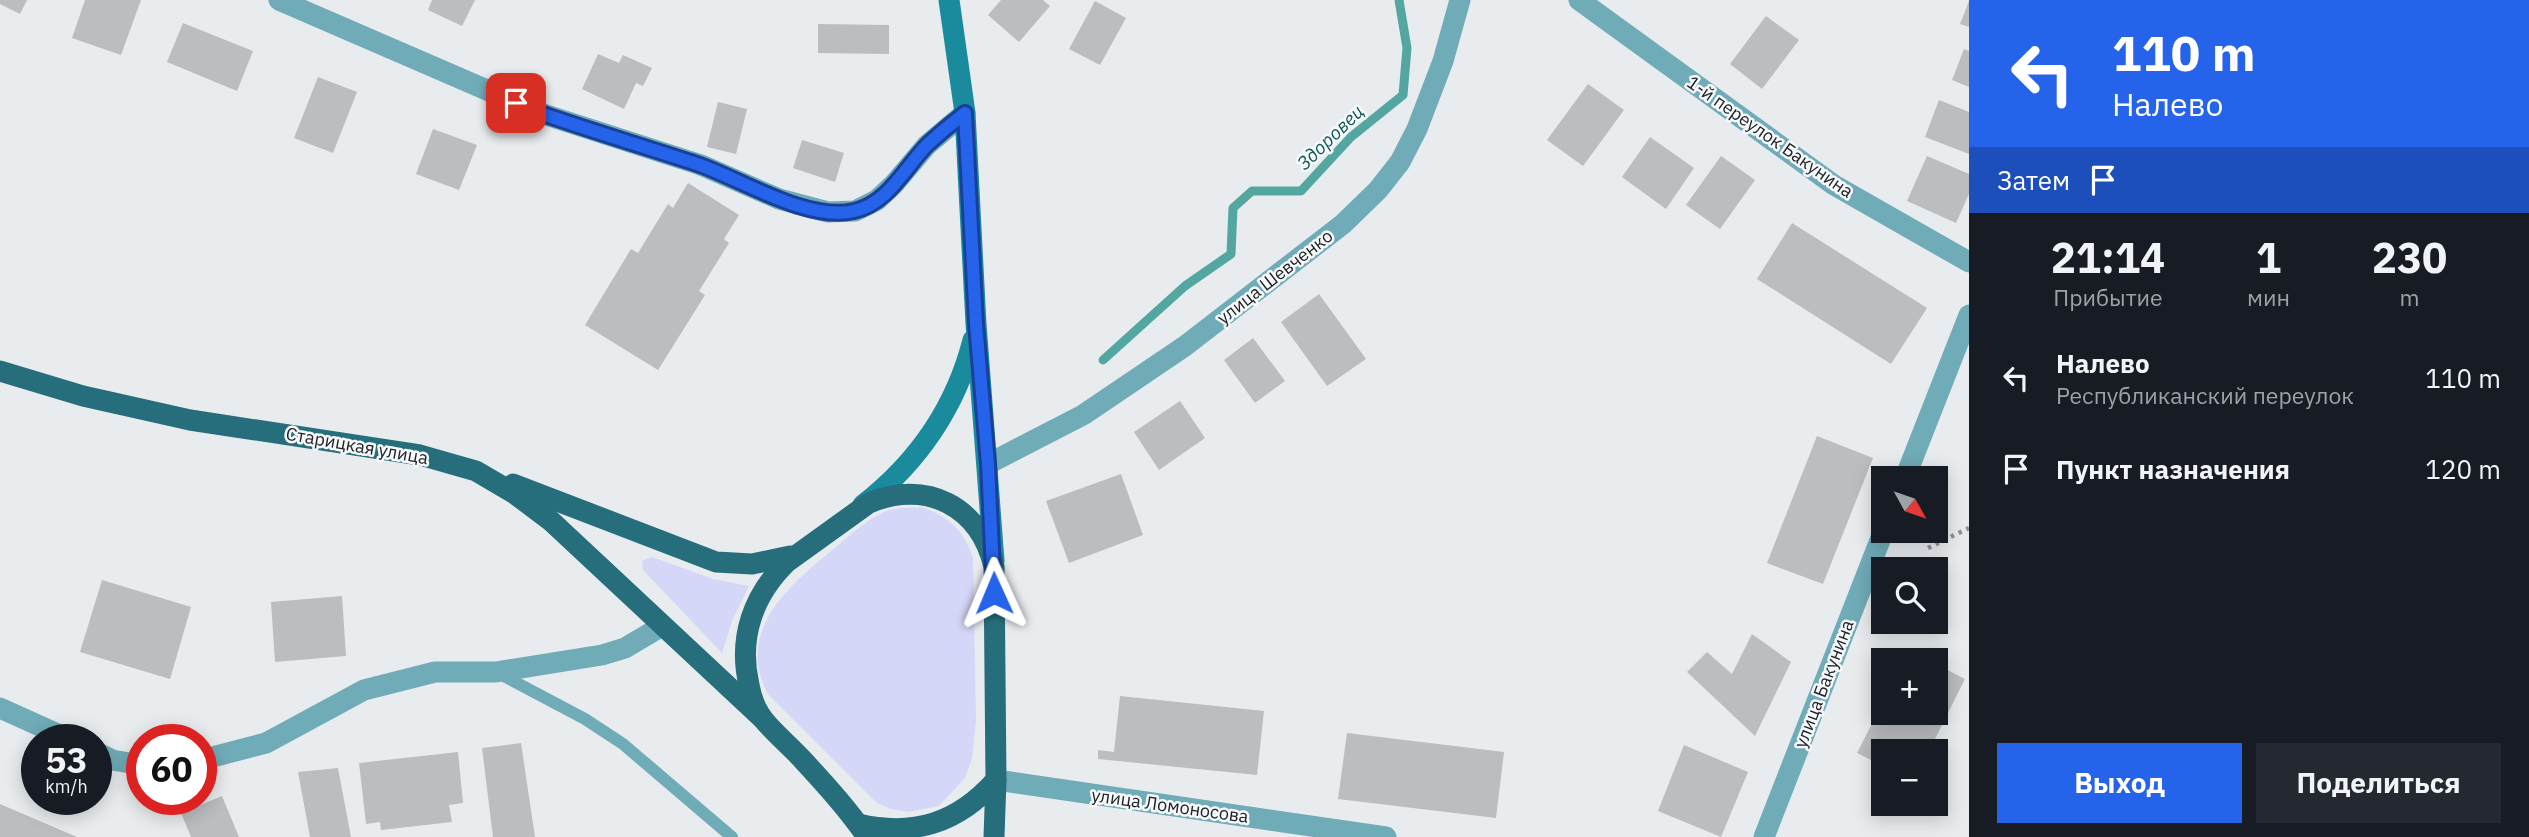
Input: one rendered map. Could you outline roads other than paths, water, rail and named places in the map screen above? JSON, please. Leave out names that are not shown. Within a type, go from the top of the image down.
[{"type":"main road","points":[[949,0],[965,113],[976,324],[994,567],[994,837]]},
{"type":"main road","points":[[762,718],[752,697],[746,674],[746,643],[752,613],[766,585],[799,552],[857,510],[904,469],[940,420],[959,383],[976,324]]},
{"type":"main road","name":"Старицкая улица","points":[[0,371],[83,396],[190,419],[421,455],[476,471],[515,494],[551,521],[762,718],[863,831]]},
{"type":"main road","points":[[476,471],[716,562],[740,565],[764,563],[799,552]]},
{"type":"main road","points":[[857,510],[881,497],[895,494],[922,494],[948,503],[960,510],[979,529],[994,567]]},
{"type":"main road","points":[[863,831],[896,830],[934,824],[968,807],[996,780]]},
{"type":"street","points":[[279,0],[540,113],[701,165],[779,200],[828,212],[855,211],[877,200],[927,145],[965,113]]},
{"type":"street","name":"улица Шевченко","points":[[988,464],[1083,415],[1185,346],[1352,216],[1378,190],[1400,162],[1443,61],[1460,0]]},
{"type":"street","name":"1-й переулок Бакунина","points":[[1579,0],[1834,185],[1969,262]]},
{"type":"street","points":[[1910,466],[1969,315]]},
{"type":"street","name":"улица Бакунина","points":[[1764,837],[1879,543]]},
{"type":"street","points":[[217,756],[266,743],[364,690],[435,672],[496,672],[602,655],[625,648],[662,626]]},
{"type":"street","points":[[0,708],[36,724]]},
{"type":"street","name":"улица Ломоносова","points":[[996,780],[1319,832],[1386,837]]},
{"type":"lane","points":[[496,672],[585,719],[623,744],[733,837]]},
{"type":"waterway","name":"Здоровец","points":[[1103,360],[1185,286],[1231,254],[1233,208],[1252,191],[1301,191],[1351,137],[1403,95],[1407,48],[1399,0]]}]
